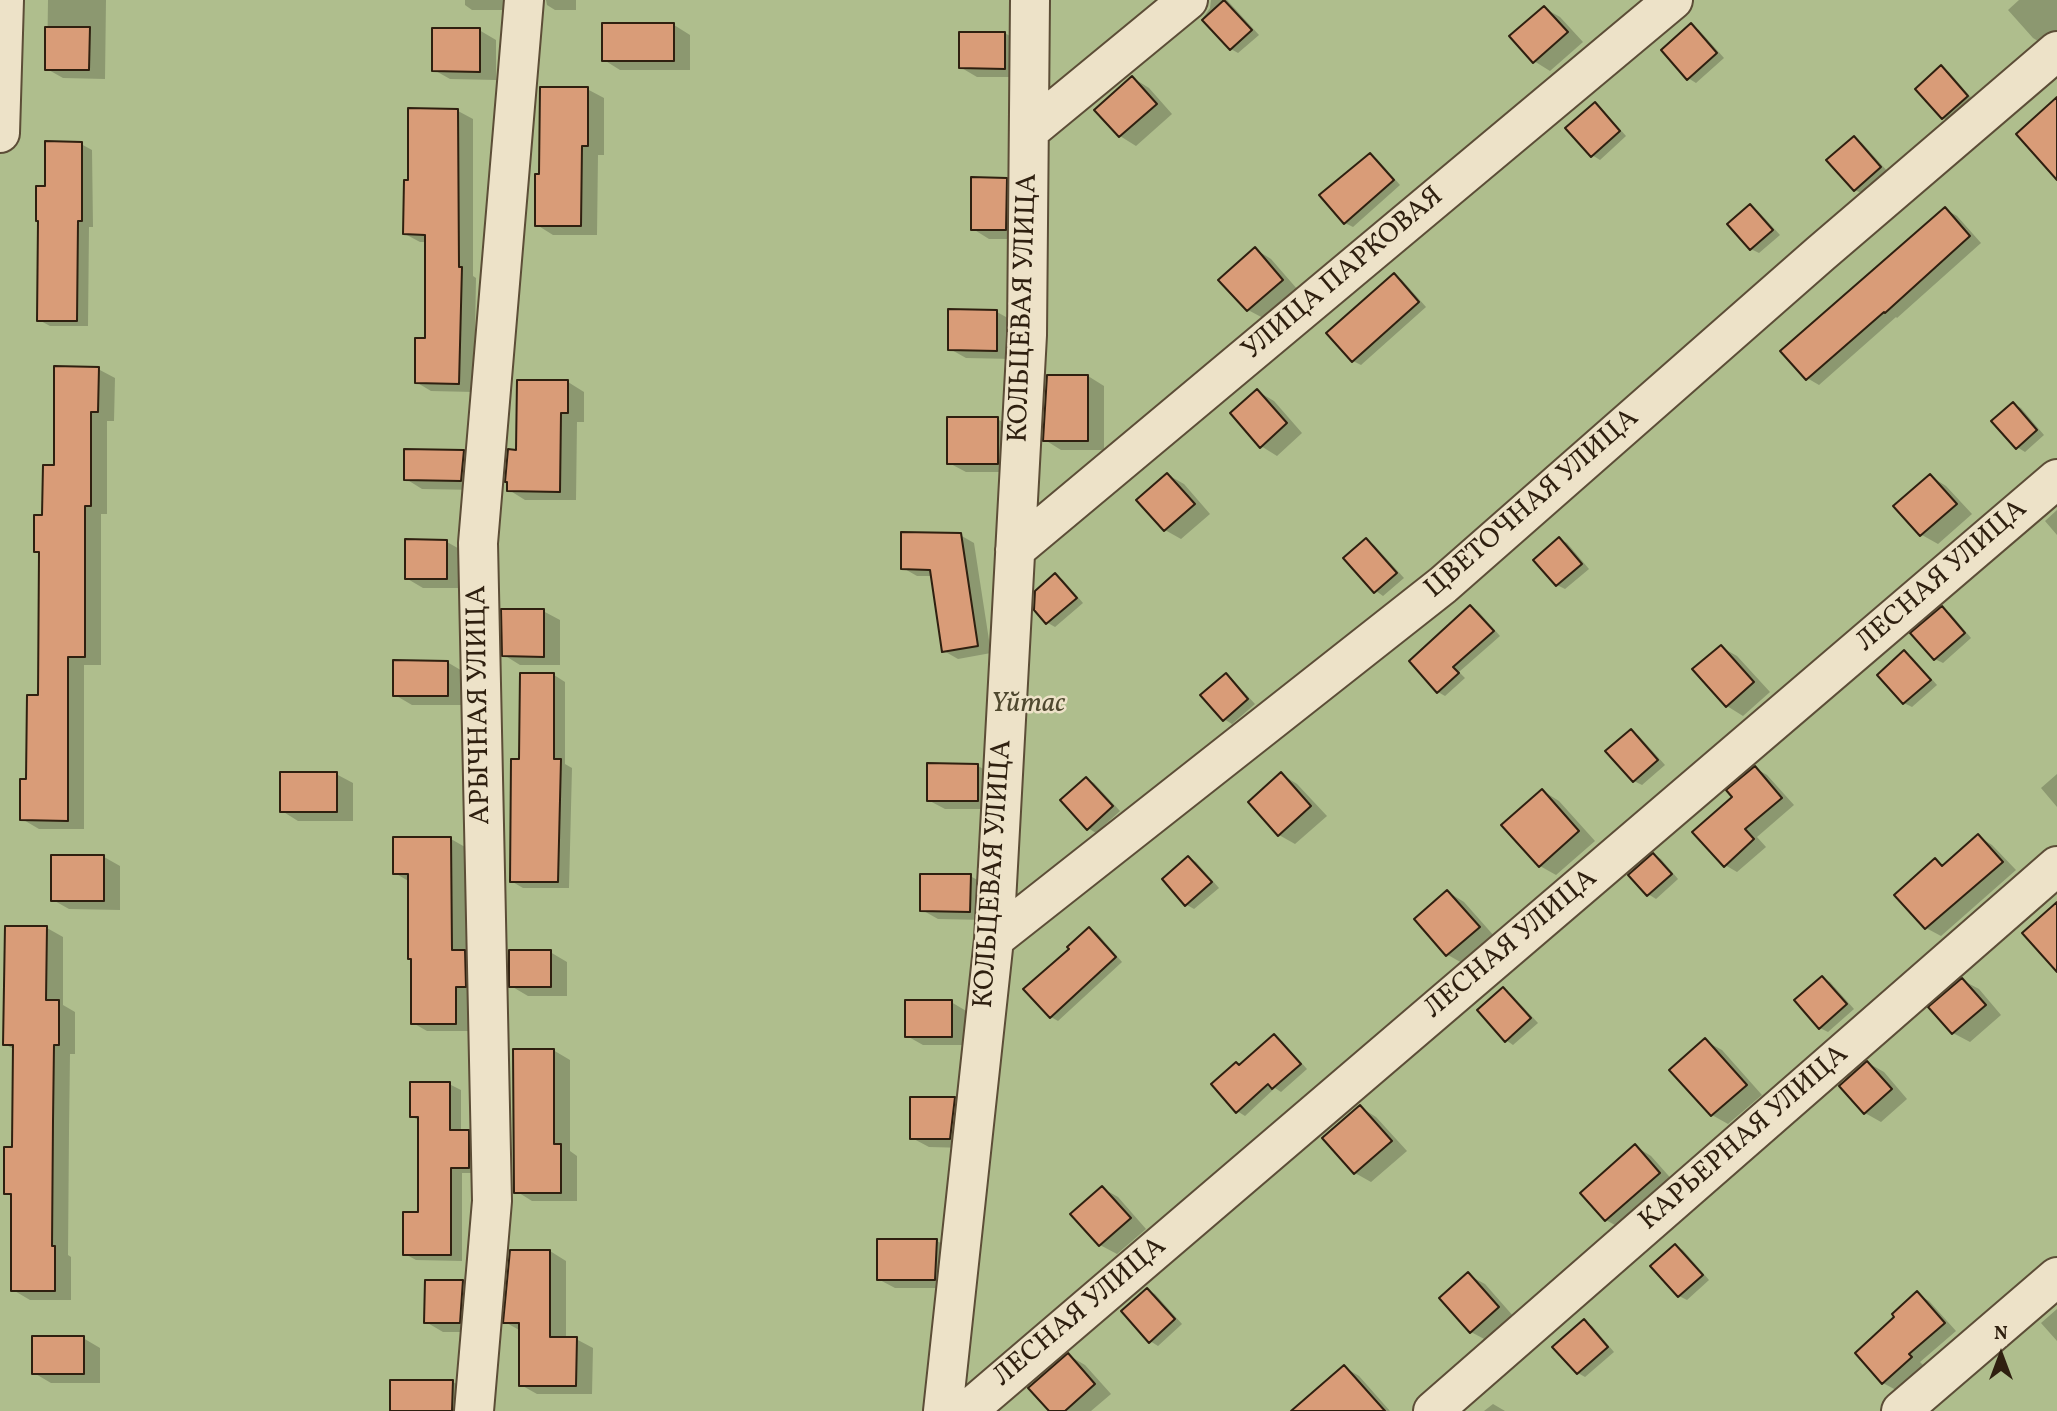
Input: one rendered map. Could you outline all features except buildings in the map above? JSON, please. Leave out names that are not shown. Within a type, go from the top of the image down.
[{"type":"street","points":[[0,133],[4,0]]},
{"type":"street","name":"АРЫЧНАЯ УЛИЦА","points":[[474,1411],[492,1201],[478,543],[524,0]]},
{"type":"street","name":"КОЛЬЦЕВАЯ УЛИЦА","points":[[943,1411],[994,939],[1027,335],[1030,0]]},
{"type":"street","points":[[1029,131],[1188,0]]},
{"type":"street","name":"УЛИЦА ПАРКОВАЯ","points":[[1015,550],[1673,0]]},
{"type":"street","name":"ЦВЕТОЧНАЯ УЛИЦА","points":[[994,939],[1443,585],[2057,51]]},
{"type":"street","name":"ЛЕСНАЯ УЛИЦА","points":[[967,1411],[2057,479]]},
{"type":"street","name":"КАРЬЕРНАЯ УЛИЦА","points":[[1433,1411],[2057,866]]},
{"type":"street","points":[[1901,1411],[2057,1277]]},
{"type":"green space","name":"Үйтас","points":[[0,0],[2057,0],[2057,1411],[0,1411]]}]
